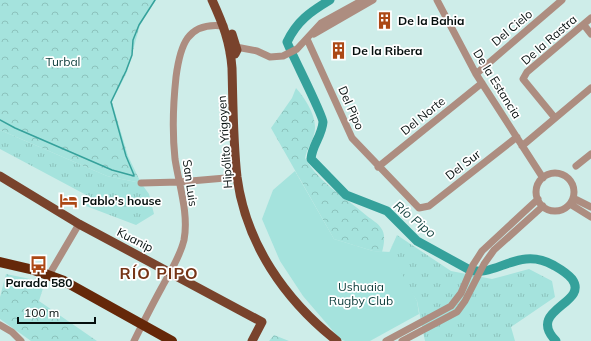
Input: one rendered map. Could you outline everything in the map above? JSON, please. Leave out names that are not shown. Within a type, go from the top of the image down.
[{"type":"highway","points":[[0,262],[49,275],[76,288],[172,341]]},
{"type":"main road","name":"Hipólito Yrigoyen","points":[[212,0],[221,15],[228,22],[234,50],[232,79],[237,177],[244,210],[258,248],[270,269],[290,297],[316,324],[329,341]]},
{"type":"main road","name":"Hipólito Yrigoyen","points":[[221,15],[234,50]]},
{"type":"main road","name":"Kuanip","points":[[0,176],[78,224],[262,322],[252,341]]},
{"type":"main road","name":"Hipólito Yrigoyen","points":[[316,324],[337,341]]},
{"type":"street","points":[[234,50],[251,50],[270,57],[283,56],[301,45],[322,23],[363,0]]},
{"type":"street","points":[[307,39],[373,0]]},
{"type":"street","name":"De la Estancia","points":[[437,0],[476,74],[543,178]]},
{"type":"street","name":"Del Cielo","points":[[476,74],[562,0]]},
{"type":"street","name":"San Luis","points":[[134,341],[182,248],[185,229],[172,119],[178,63],[187,37],[193,31],[203,27],[221,15]]},
{"type":"street","name":"De la Rastra","points":[[555,118],[523,79],[528,72],[591,18]]},
{"type":"street","points":[[584,25],[591,34]]},
{"type":"street","points":[[203,27],[224,26]]},
{"type":"street","name":"Del Pipo","points":[[307,39],[339,107],[348,132],[378,167],[416,206],[422,209]]},
{"type":"street","name":"Del Norte","points":[[378,167],[482,83]]},
{"type":"street","points":[[522,146],[591,88]]},
{"type":"street","name":"Del Sur","points":[[422,209],[429,206],[517,137]]},
{"type":"street","points":[[576,166],[591,154]]},
{"type":"street","points":[[554,173],[566,176],[573,186],[572,201],[565,208],[554,211],[543,206],[538,200],[537,188],[543,178],[554,173]]},
{"type":"street","points":[[141,183],[179,182],[237,177]]},
{"type":"street","points":[[386,341],[451,306],[461,293],[473,265],[488,244],[538,200]]},
{"type":"street","points":[[572,201],[591,208]]},
{"type":"street","points":[[572,201],[591,217]]},
{"type":"street","points":[[402,341],[457,312],[465,302],[484,264],[494,250],[543,206]]},
{"type":"street","points":[[49,275],[78,224]]},
{"type":"street","points":[[0,325],[12,332],[21,341]]},
{"type":"green space","name":"Turbal","points":[[0,0],[156,0],[140,25],[127,72],[112,102],[128,156],[141,183],[107,176],[0,130]]},
{"type":"green space","points":[[296,88],[307,103],[315,122],[314,134],[305,158],[325,183],[380,226],[383,230],[384,236],[382,252],[373,251],[334,239],[271,128],[292,98]]},
{"type":"green space","points":[[0,130],[107,176],[141,183],[149,194],[154,214],[136,225],[86,206],[90,197],[0,149]]},
{"type":"green space","name":"Ushuaia Rugby Club","points":[[295,171],[334,239],[373,251],[390,252],[417,301],[419,314],[370,341],[345,341],[340,339],[303,296],[280,261],[262,219],[273,190]]},
{"type":"green space","points":[[397,235],[451,271],[492,279],[529,269],[552,281],[555,297],[511,327],[515,341],[425,341],[417,301],[388,255]]},
{"type":"green space","points":[[6,274],[45,282],[39,301],[97,341],[31,341],[0,319],[0,297]]},
{"type":"green space","points":[[274,335],[289,341],[269,341]]},
{"type":"waterway","points":[[134,175],[126,156],[111,102],[132,55],[133,40],[139,25],[155,0]]},
{"type":"waterway","name":"Río Pipo","points":[[330,0],[305,18],[295,28],[287,42],[322,117],[323,122],[321,132],[313,149],[311,159],[346,195],[387,211],[417,241],[468,269],[478,271],[487,270],[518,260],[529,259],[540,260],[553,265],[565,273],[572,279],[575,288],[573,295],[552,314],[548,321],[549,330],[556,341]]},
{"type":"waterway","points":[[0,120],[112,170],[134,176]]},
{"type":"place","name":"De la Bahia","points":[[385,21]]},
{"type":"place","name":"De la Ribera","points":[[339,51]]},
{"type":"place","name":"Pablo's house","points":[[69,201]]},
{"type":"place","name":"Parada 580","points":[[39,264]]},
{"type":"district","name":"RÍO PIPO","points":[[159,273]]}]
